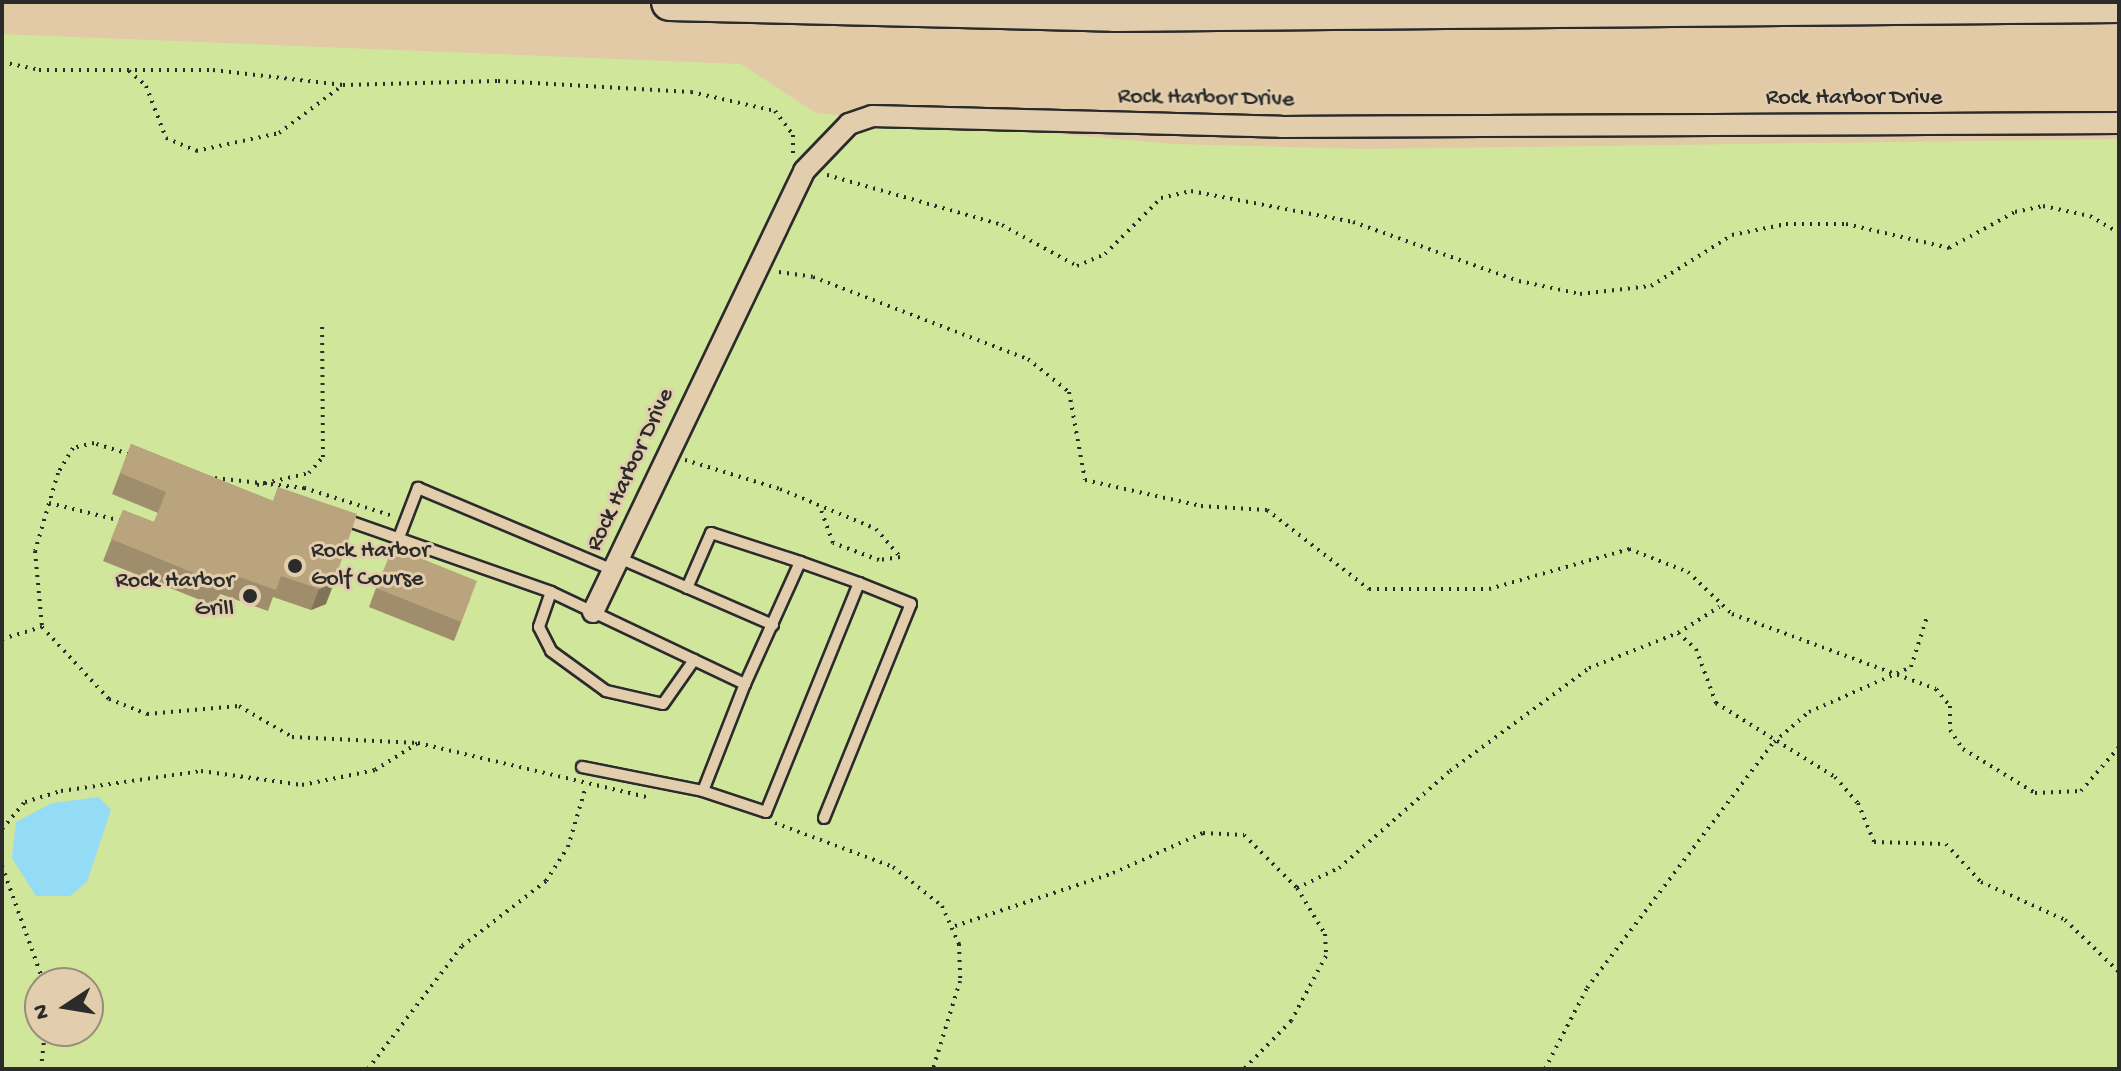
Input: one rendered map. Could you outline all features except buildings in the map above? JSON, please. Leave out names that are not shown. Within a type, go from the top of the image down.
[{"type":"highway","points":[[670,2],[1100,13],[2119,4]]},
{"type":"street","name":"Rock Harbor Drive","points":[[593,612],[753,272],[804,171],[849,124],[904,112],[1281,127],[2119,123]]},
{"type":"lane","points":[[398,540],[413,494],[421,488],[616,564],[687,588],[773,625]]},
{"type":"lane","points":[[323,511],[551,592],[745,684]]},
{"type":"lane","points":[[687,588],[711,533],[800,562],[911,604],[824,818]]},
{"type":"lane","points":[[703,791],[745,684],[800,562]]},
{"type":"lane","points":[[582,767],[703,791],[766,812],[859,583]]},
{"type":"lane","points":[[551,592],[539,627],[551,651],[606,691],[663,704],[679,691],[694,660]]},
{"type":"path","points":[[2,62],[127,70],[245,72],[343,85],[559,83],[738,99],[786,122],[794,146],[786,169],[804,171],[1002,225],[1077,266],[1105,254],[1161,198],[1191,191],[1353,222],[1546,289],[1595,295],[1651,286],[1732,235],[1786,224],[1846,224],[1949,248],[2015,212],[2043,206],[2090,216],[2119,233]]},
{"type":"path","points":[[127,70],[146,86],[166,138],[196,151],[279,133],[343,85]]},
{"type":"path","points":[[753,272],[813,277],[1028,359],[1069,392],[1085,480],[1201,506],[1267,510],[1344,575],[1379,593],[1499,587],[1617,548],[1672,563],[1719,607],[1901,674],[1946,698],[1950,730],[1963,749],[2035,793],[2081,791],[2119,747]]},
{"type":"path","points":[[255,486],[320,464],[322,324]]},
{"type":"path","points":[[136,456],[94,443],[73,448],[48,503],[35,551],[42,627],[84,679],[129,709],[164,714],[239,706],[292,737],[418,743],[533,766],[586,786],[657,799]]},
{"type":"path","points":[[667,454],[820,507],[876,529],[900,557],[879,560],[833,543],[820,507]]},
{"type":"path","points":[[199,474],[255,486],[304,488],[397,519],[413,494]]},
{"type":"path","points":[[48,503],[136,525]]},
{"type":"path","points":[[1297,888],[1339,868],[1418,796],[1589,668],[1678,633],[1719,607]]},
{"type":"path","points":[[1545,1069],[1587,988],[1774,742],[1809,712],[1901,674],[1919,656],[1927,617]]},
{"type":"path","points":[[2,639],[42,627]]},
{"type":"path","points":[[1678,633],[1696,649],[1716,703],[1848,791],[1874,842],[1946,844],[1981,882],[2065,920],[2119,972]]},
{"type":"path","points":[[2,829],[11,811],[61,791],[201,771],[302,785],[375,770],[418,743]]},
{"type":"path","points":[[368,1069],[462,946],[546,881],[568,847],[586,786]]},
{"type":"path","points":[[758,818],[914,878],[955,926],[958,990],[933,1069]]},
{"type":"path","points":[[955,926],[1223,829],[1255,843],[1297,888],[1325,934],[1326,956],[1291,1021],[1244,1069]]},
{"type":"path","points":[[2,866],[38,967]]},
{"type":"path","points":[[41,1069],[43,1047]]},
{"type":"green space","points":[[2,34],[741,64],[816,113],[1174,144],[1365,149],[2119,139],[2119,1069],[2,1069]]},
{"type":"water","points":[[99,797],[111,810],[87,882],[70,896],[36,896],[12,858],[16,822],[52,803]]},
{"type":"place","name":"Rock Harbor Golf Course","points":[[295,566]]},
{"type":"place","name":"Rock Harbor Grill","points":[[250,596]]}]
